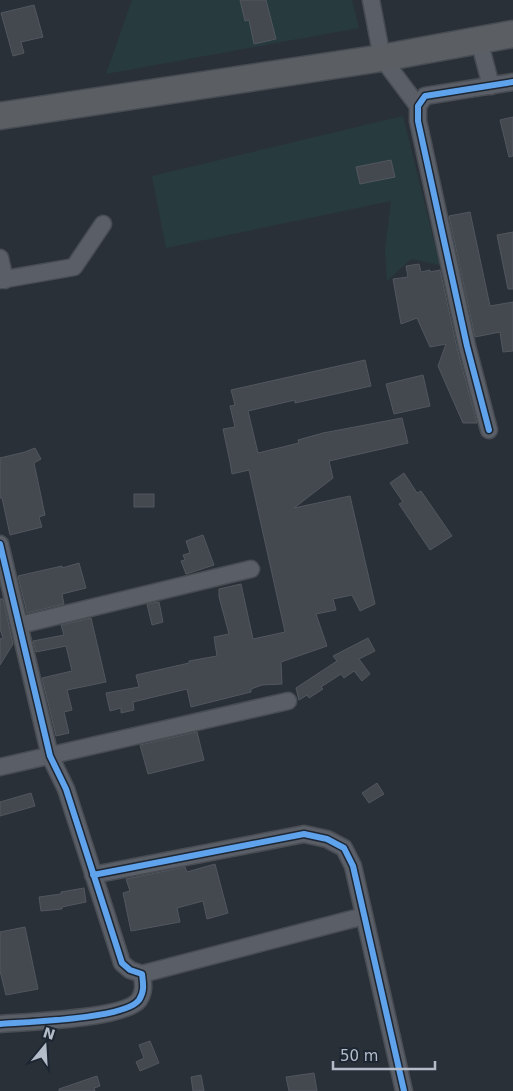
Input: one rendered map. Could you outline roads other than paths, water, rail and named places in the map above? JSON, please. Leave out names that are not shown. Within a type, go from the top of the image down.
[{"type":"highway","points":[[0,116],[382,58],[513,34]]},
{"type":"street","points":[[371,0],[382,58],[418,106]]},
{"type":"street","points":[[479,40],[491,86]]},
{"type":"street","points":[[488,430],[462,328],[418,121],[418,106],[425,96],[513,82]]},
{"type":"street","points":[[0,258],[2,280],[74,267],[103,224]]},
{"type":"street","points":[[0,544],[50,756],[66,789],[122,963],[130,970],[142,974],[364,916]]},
{"type":"street","points":[[20,625],[251,569]]},
{"type":"street","points":[[0,767],[288,701]]},
{"type":"street","points":[[93,875],[304,834],[328,839],[344,848],[353,866],[404,1091]]},
{"type":"street","points":[[0,1024],[94,1016],[123,1009],[139,1001],[144,990],[142,974]]}]
